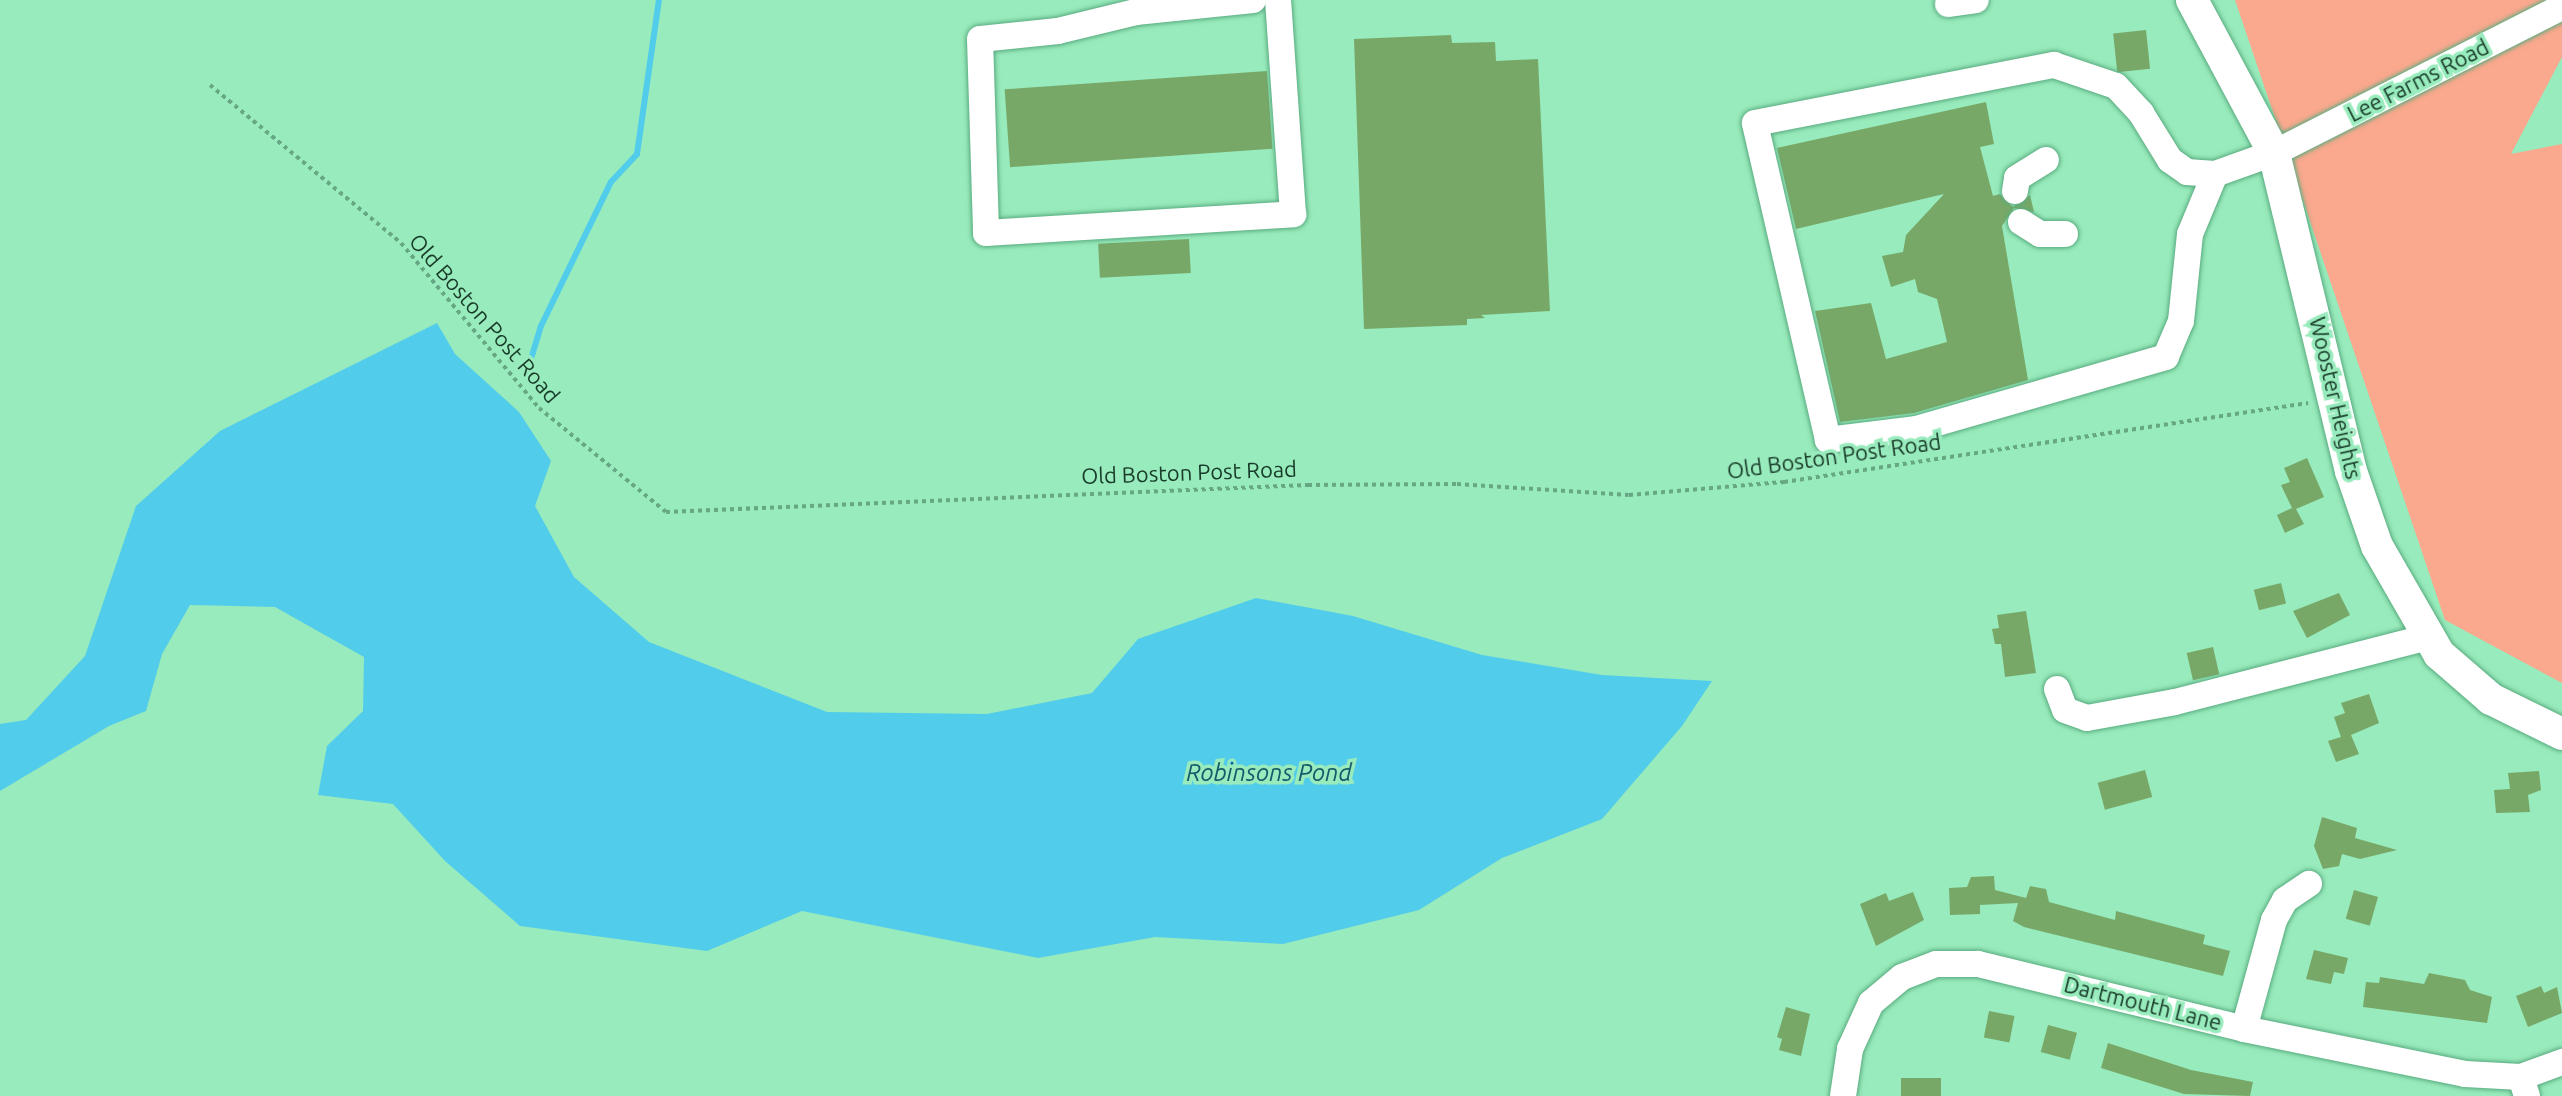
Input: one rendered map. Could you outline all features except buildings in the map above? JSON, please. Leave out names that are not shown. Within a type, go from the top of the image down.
[{"type":"main road","name":"Wooster Heights","points":[[2192,0],[2274,153],[2334,400],[2377,546],[2439,654],[2491,699],[2562,734]]},
{"type":"street","points":[[1253,0],[1136,12],[1058,31],[980,39],[986,233],[1293,214],[1278,0]]},
{"type":"street","points":[[1948,4],[1976,0]]},
{"type":"street","name":"Lee Farms Road","points":[[2215,174],[2274,153],[2562,7]]},
{"type":"street","points":[[2054,65],[2080,70],[2116,86],[2141,113],[2170,160],[2187,172],[2215,174],[2190,234],[2173,349],[2151,361],[1917,429],[1828,440],[1774,224],[1755,123],[2054,65]]},
{"type":"street","points":[[2015,191],[2017,178],[2031,165],[2046,160]]},
{"type":"street","points":[[2021,222],[2040,234],[2065,234]]},
{"type":"street","points":[[2057,689],[2065,710],[2087,718],[2175,702],[2428,637]]},
{"type":"street","points":[[2244,1029],[2274,920],[2285,900],[2309,884]]},
{"type":"street","name":"Dartmouth Lane","points":[[1843,1096],[1850,1049],[1871,1003],[1902,977],[1936,964],[1978,964],[2244,1029],[2524,1086]]},
{"type":"street","points":[[2524,1086],[2562,1062]]},
{"type":"path","name":"Old Boston Post Road","points":[[210,85],[401,243],[539,408],[666,512],[1308,485],[1457,484],[1629,495],[1784,482],[2334,400]]},
{"type":"shaded area","points":[[2235,0],[2562,0],[2562,57],[2511,154],[2562,144],[2562,683],[2445,620]]},
{"type":"water","name":"Robinsons Pond","points":[[437,323],[455,354],[519,412],[551,461],[535,506],[574,577],[649,642],[827,712],[987,714],[1092,693],[1138,639],[1256,598],[1353,616],[1482,655],[1602,675],[1712,681],[1682,726],[1602,819],[1502,858],[1419,910],[1283,944],[1155,937],[1038,958],[802,911],[707,951],[520,926],[445,861],[393,804],[318,795],[327,746],[363,711],[364,657],[275,607],[190,605],[162,654],[146,711],[109,726],[0,791],[0,724],[26,720],[85,656],[136,506],[220,431]]},
{"type":"waterway","points":[[527,372],[541,326],[611,182],[637,154],[659,0]]}]
